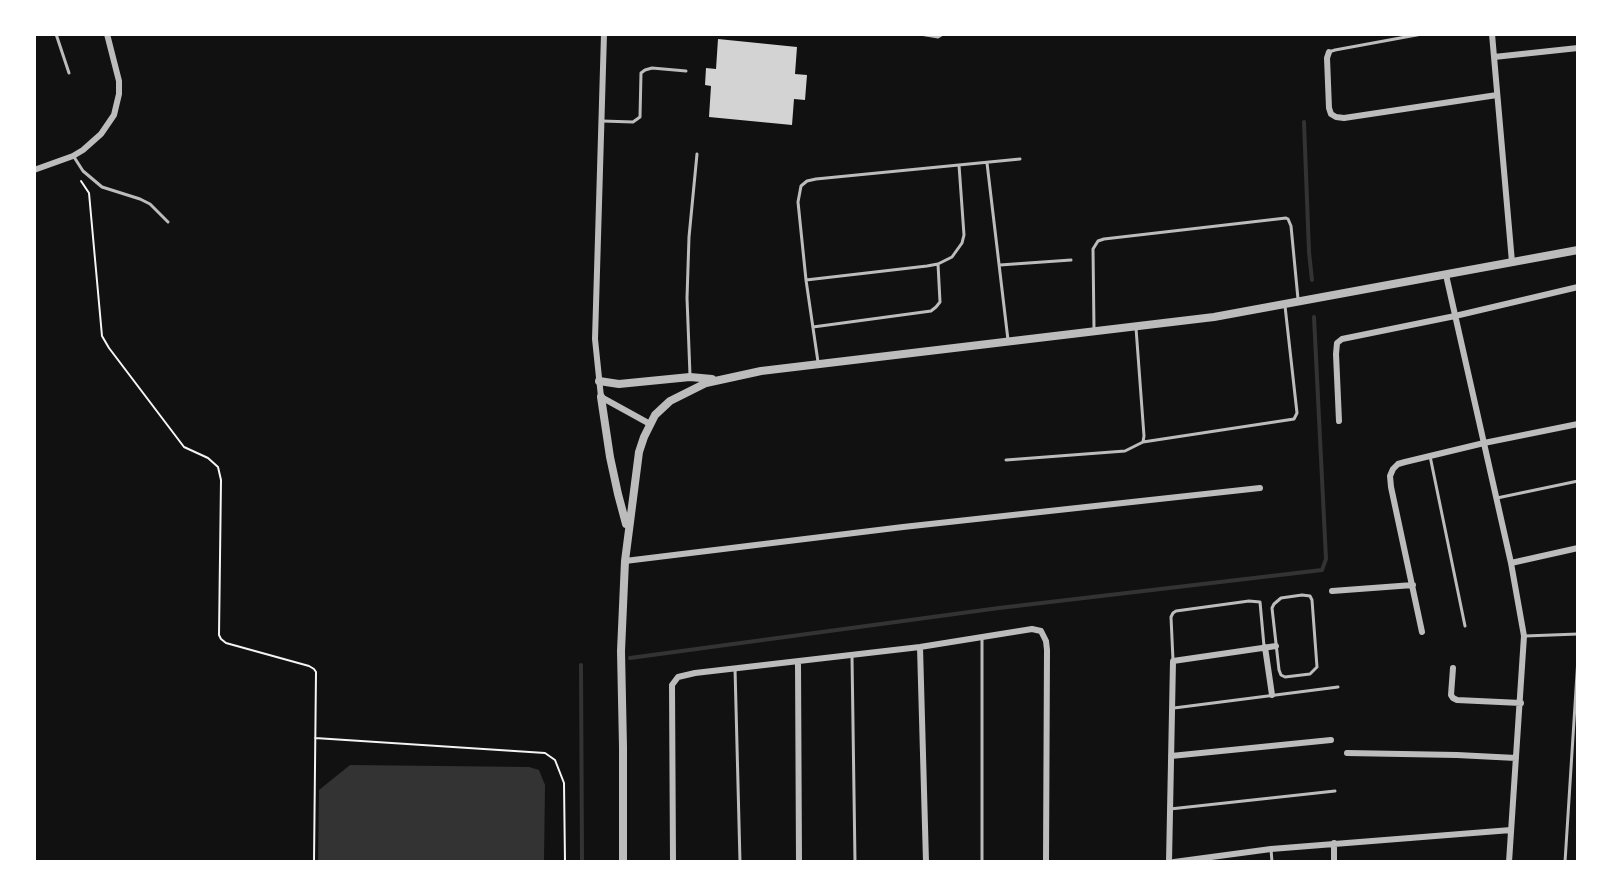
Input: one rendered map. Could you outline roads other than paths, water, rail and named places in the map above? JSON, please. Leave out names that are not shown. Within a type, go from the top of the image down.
[{"type":"street","points":[[34,170],[83,150],[101,134],[114,115],[118,103],[119,81],[107,34]]},
{"type":"street","points":[[604,34],[595,339],[601,398],[616,484],[628,530]]},
{"type":"street","points":[[1492,34],[1512,262]]},
{"type":"street","points":[[1494,57],[1578,48]]},
{"type":"street","points":[[1329,52],[1327,58],[1329,108],[1331,114],[1336,117],[1344,118],[1497,95]]},
{"type":"street","points":[[623,861],[624,747],[621,651],[628,530],[639,452],[655,415],[670,401],[706,383],[761,371],[1214,317],[1578,250]]},
{"type":"street","points":[[1446,275],[1511,563],[1524,636],[1509,861]]},
{"type":"street","points":[[1339,421],[1336,354],[1337,343],[1342,339],[1455,316],[1578,287]]},
{"type":"street","points":[[599,381],[619,384],[690,377],[722,380]]},
{"type":"street","points":[[601,398],[650,424]]},
{"type":"street","points":[[1422,632],[1391,487],[1390,476],[1393,469],[1398,464],[1430,456],[1578,424]]},
{"type":"street","points":[[625,561],[903,527],[1260,488]]},
{"type":"street","points":[[1511,563],[1578,548]]},
{"type":"street","points":[[1332,591],[1413,585]]},
{"type":"street","points":[[673,861],[672,686],[678,677],[735,668],[920,647],[1032,629],[1041,631],[1047,650],[1046,861]]},
{"type":"street","points":[[1169,861],[1173,661],[1276,646]]},
{"type":"street","points":[[920,647],[926,861]]},
{"type":"street","points":[[1264,647],[1272,695]]},
{"type":"street","points":[[798,662],[800,861]]},
{"type":"street","points":[[1453,668],[1451,695],[1453,698],[1521,703]]},
{"type":"street","points":[[1171,756],[1331,740]]},
{"type":"street","points":[[1347,753],[1516,758]]},
{"type":"street","points":[[1174,861],[1334,843],[1511,830]]},
{"type":"street","points":[[1334,843],[1334,861]]},
{"type":"lane","points":[[56,34],[69,73]]},
{"type":"lane","points":[[920,34],[938,37],[943,34]]},
{"type":"lane","points":[[1329,52],[1422,34]]},
{"type":"lane","points":[[602,121],[633,122],[640,117],[641,73],[645,70],[652,68],[686,71]]},
{"type":"lane","points":[[690,377],[687,298],[689,237],[698,154]]},
{"type":"lane","points":[[73,156],[83,171],[102,187],[150,204],[168,222]]},
{"type":"lane","points":[[818,364],[798,202],[801,186],[807,181],[1020,159]]},
{"type":"lane","points":[[987,163],[1009,341]]},
{"type":"lane","points":[[806,280],[938,264],[952,256],[962,243],[963,222],[959,165]]},
{"type":"lane","points":[[1094,331],[1093,249],[1098,241],[1104,239],[1286,218],[1291,226],[1299,302]]},
{"type":"lane","points":[[1000,265],[1071,260]]},
{"type":"lane","points":[[813,327],[931,310],[940,302],[938,264]]},
{"type":"lane","points":[[1006,460],[1125,451],[1143,442],[1290,421],[1296,417],[1297,413],[1285,304]]},
{"type":"lane","points":[[1136,326],[1143,442]]},
{"type":"lane","points":[[1430,456],[1465,626]]},
{"type":"lane","points":[[1496,498],[1578,481]]},
{"type":"lane","points":[[1311,596],[1316,670],[1311,674],[1282,676],[1276,646],[1272,613],[1274,604],[1281,598],[1311,596]]},
{"type":"lane","points":[[1173,661],[1172,617],[1176,611],[1249,601],[1260,602],[1264,647]]},
{"type":"lane","points":[[1524,636],[1578,634]]},
{"type":"lane","points":[[982,637],[982,861]]},
{"type":"lane","points":[[852,654],[855,861]]},
{"type":"lane","points":[[1565,861],[1575,734],[1578,658]]},
{"type":"lane","points":[[735,668],[740,861]]},
{"type":"lane","points":[[1172,708],[1338,687]]},
{"type":"lane","points":[[1170,809],[1335,791]]},
{"type":"lane","points":[[1271,849],[1272,861]]},
{"type":"waterway","points":[[1304,122],[1312,280]]},
{"type":"waterway","points":[[630,658],[999,608],[1322,570],[1326,559],[1314,317]]},
{"type":"waterway","points":[[581,665],[582,862]]}]
